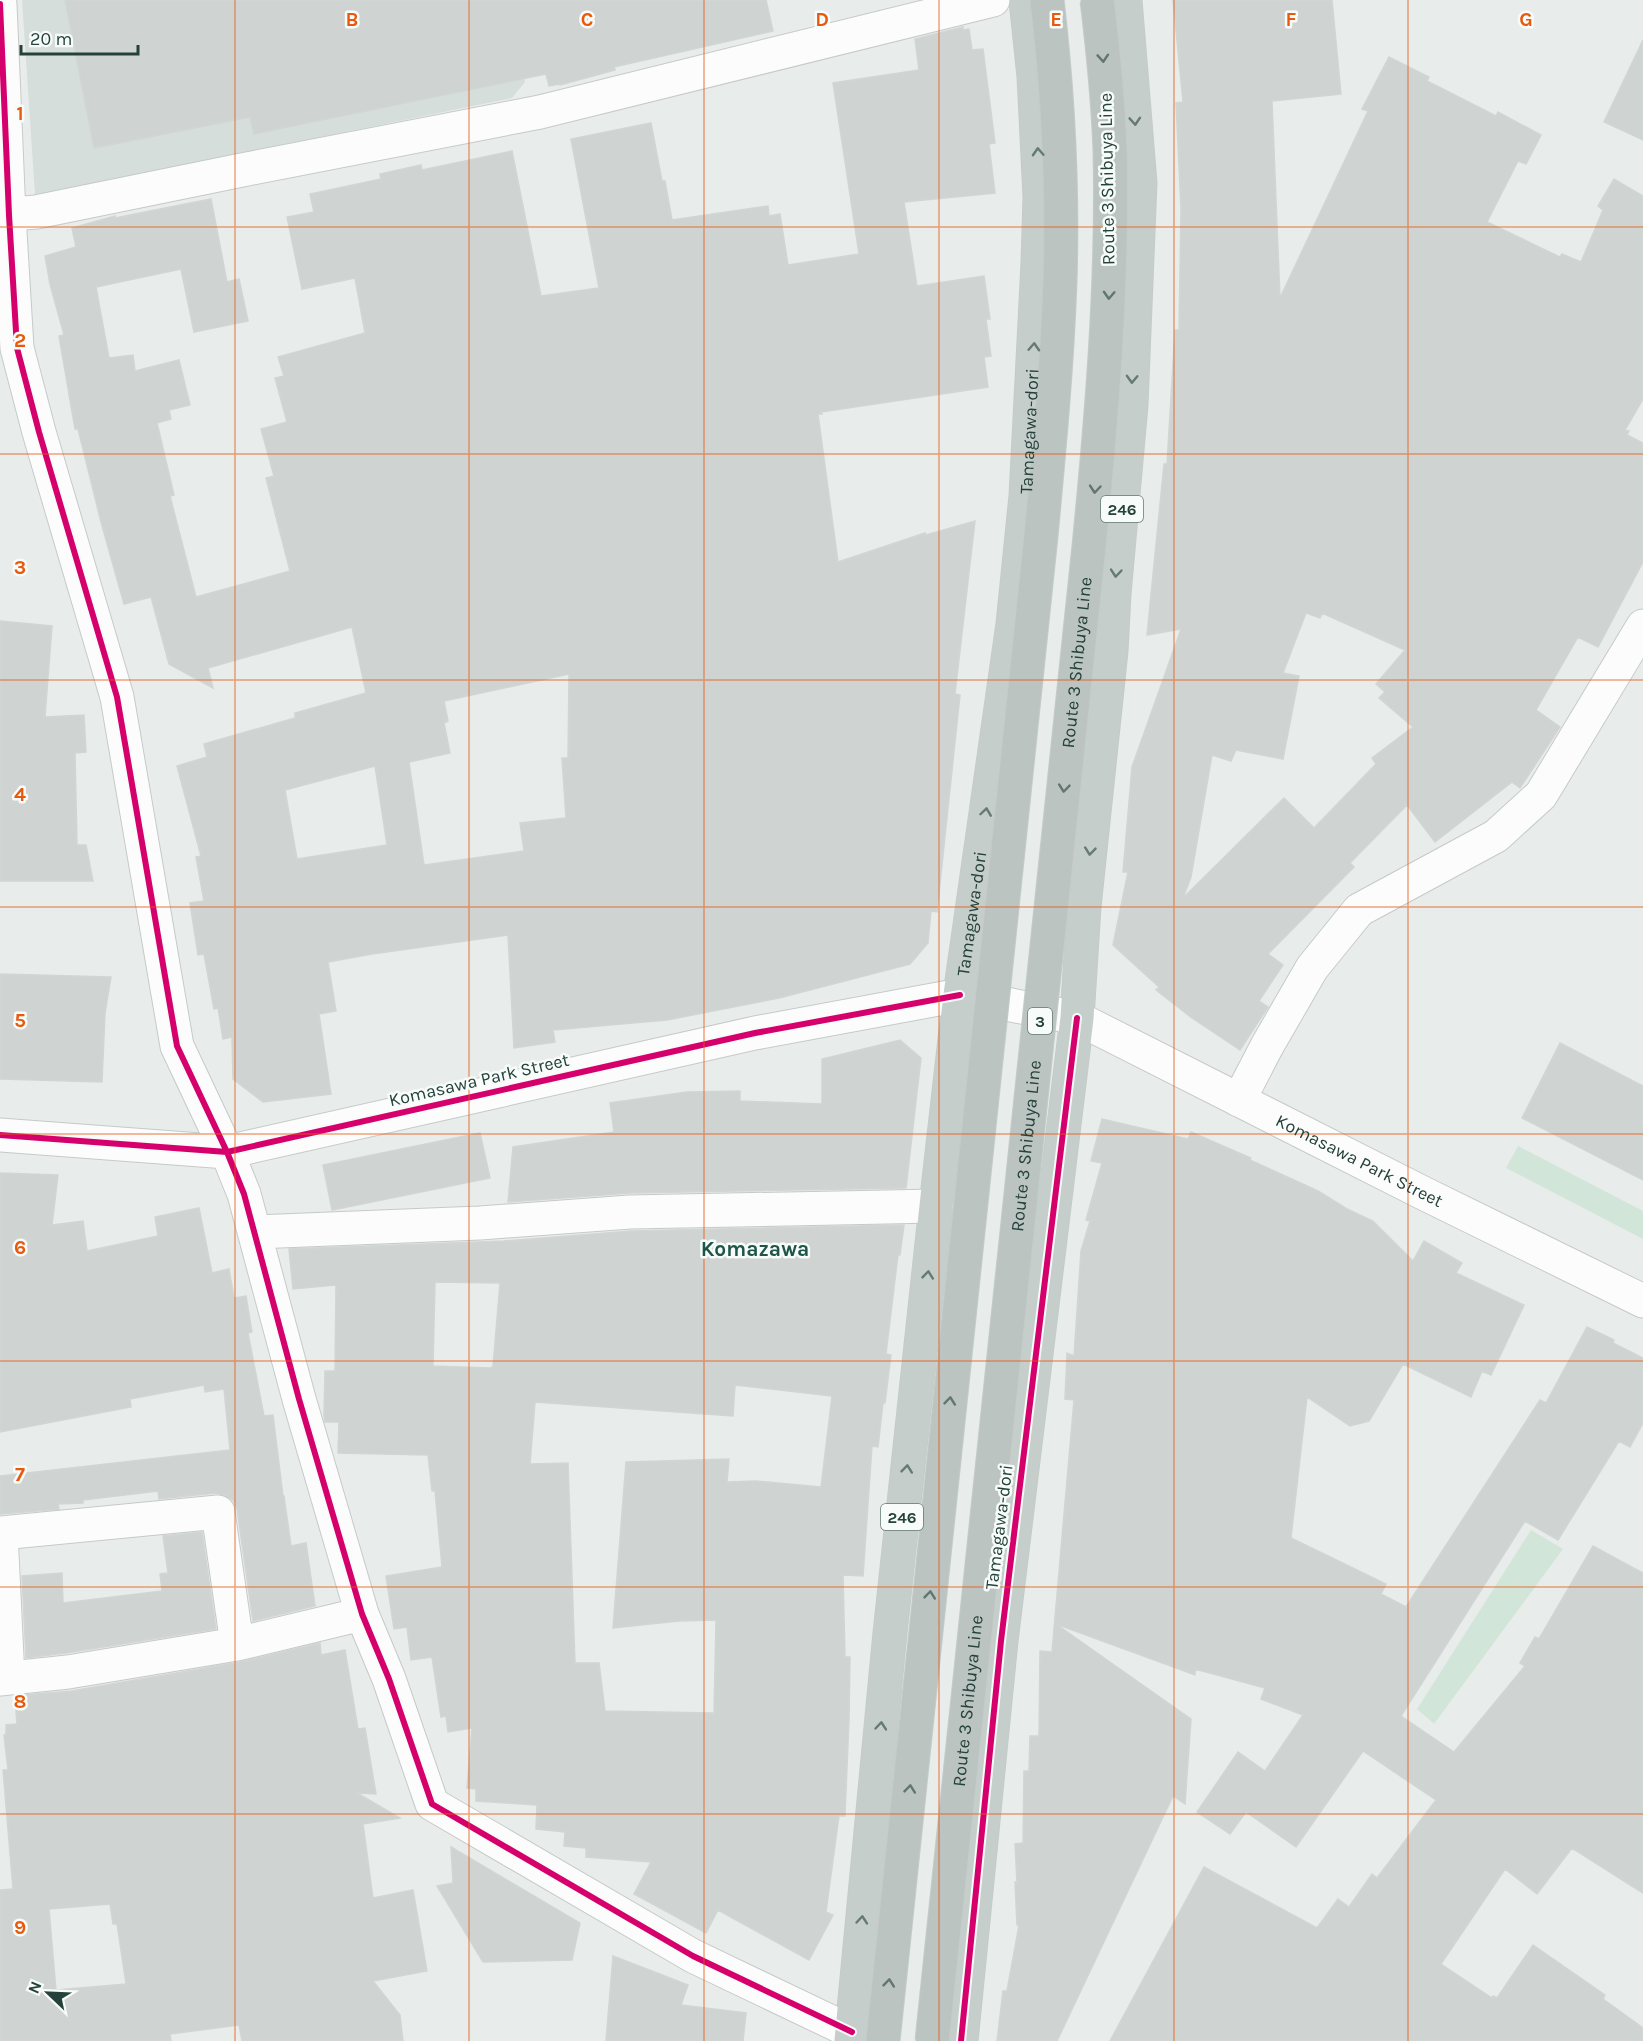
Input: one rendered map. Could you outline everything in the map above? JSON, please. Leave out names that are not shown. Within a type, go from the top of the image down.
[{"type":"highway","name":"Tamagawa-dori","points":[[851,2036],[891,1621],[960,994],[1013,624],[1026,496],[1040,197],[1034,77],[1026,0]]},
{"type":"highway","points":[[883,2041],[1039,560],[1052,414],[1060,281],[1059,162],[1053,50],[1047,0]]},
{"type":"highway","name":"Route 3 Shibuya Line","points":[[932,2041],[1101,417],[1109,282],[1110,149],[1098,0]]},
{"type":"highway","name":"Tamagawa-dori","points":[[961,2041],[1001,1641],[1077,1018],[1084,906],[1111,651],[1131,394],[1140,183],[1125,0]]},
{"type":"street","points":[[4,215],[36,212],[540,112],[993,0]]},
{"type":"street","points":[[0,4],[4,215],[17,348],[39,432],[117,697],[177,1046],[227,1152],[244,1194],[299,1399],[362,1614],[389,1679],[432,1804],[693,1956],[851,2036]]},
{"type":"street","points":[[1239,1100],[1312,968],[1359,910],[1496,836],[1540,795],[1643,626]]},
{"type":"street","name":"Komasawa Park Street","points":[[0,1135],[227,1152],[755,1033],[960,994],[1077,1018],[1643,1301]]},
{"type":"street","points":[[255,1232],[480,1223],[630,1212],[936,1206]]},
{"type":"street","points":[[237,1644],[218,1512],[1,1533],[4,1679],[68,1672],[237,1644],[362,1614]]},
{"type":"shaded area","points":[[22,0],[507,0],[525,82],[512,98],[35,195]]},
{"type":"green space","points":[[1518,1146],[1643,1211],[1643,1239],[1506,1168]]},
{"type":"green space","points":[[1531,1530],[1563,1549],[1434,1724],[1417,1709]]},
{"type":"building","points":[[65,0],[766,0],[773,31],[614,67],[615,70],[560,85],[549,86],[546,74],[254,134],[250,117],[94,148]]},
{"type":"building","points":[[1173,0],[1332,0],[1341,94],[1272,101],[1280,298],[1368,111],[1362,109],[1389,57],[1429,77],[1427,81],[1496,116],[1498,112],[1541,135],[1526,164],[1518,161],[1487,222],[1560,257],[1562,254],[1581,262],[1603,210],[1598,206],[1614,179],[1643,196],[1643,399],[1625,430],[1629,431],[1627,435],[1643,443],[1643,562],[1598,647],[1578,637],[1536,710],[1560,727],[1520,788],[1512,782],[1435,842],[1407,805],[1350,863],[1354,867],[1268,954],[1283,965],[1259,1001],[1268,1007],[1240,1050],[1192,1018],[1156,990],[1159,987],[1113,945],[1128,872],[1123,872],[1132,767],[1181,629],[1147,635],[1164,464],[1167,464],[1175,330],[1179,330],[1181,209],[1176,103],[1183,102]],"holes":[[[1306,613],[1320,618],[1322,613],[1405,650],[1376,684],[1385,692],[1379,698],[1413,727],[1372,758],[1376,764],[1314,828],[1284,798],[1183,898],[1191,877],[1212,755],[1231,761],[1236,750],[1283,759],[1299,676],[1283,673]]]},
{"type":"building","points":[[963,27],[963,30],[969,29],[972,50],[983,49],[995,143],[989,144],[995,193],[904,202],[917,286],[984,276],[990,319],[986,319],[991,356],[984,357],[988,387],[818,414],[838,562],[925,533],[926,535],[975,521],[955,694],[960,695],[937,912],[931,911],[928,943],[910,964],[779,998],[667,1020],[553,1030],[555,1042],[514,1048],[508,935],[328,962],[336,1011],[319,1014],[331,1094],[263,1102],[233,1079],[232,1037],[223,1039],[218,1008],[214,1009],[204,954],[198,955],[190,903],[204,901],[196,857],[201,856],[177,766],[207,757],[204,744],[295,718],[295,713],[366,693],[352,627],[208,668],[213,688],[169,664],[151,597],[124,604],[78,429],[75,429],[59,336],[64,335],[45,256],[76,247],[72,228],[115,216],[115,218],[211,199],[227,282],[239,279],[248,321],[194,332],[181,269],[96,287],[109,358],[133,355],[135,371],[179,360],[190,405],[169,410],[171,419],[157,423],[174,495],[170,496],[196,597],[290,571],[266,478],[274,476],[261,429],[287,422],[275,378],[284,376],[278,357],[365,333],[355,278],[302,289],[287,217],[314,212],[310,194],[381,179],[380,174],[421,165],[422,170],[512,151],[541,296],[599,288],[571,139],[651,123],[672,220],[768,206],[769,216],[780,214],[788,265],[859,254],[833,83],[919,70],[915,39]],"holes":[[[569,674],[568,758],[562,758],[566,818],[520,823],[524,851],[424,865],[409,762],[450,753],[444,723],[448,721],[444,701]],[[375,766],[387,845],[297,859],[285,790]]]},
{"type":"building","points":[[1643,40],[1643,140],[1604,122]]},
{"type":"building","points":[[0,621],[52,626],[45,717],[84,715],[86,752],[75,753],[77,845],[86,845],[93,881],[0,881]]},
{"type":"building","points":[[0,974],[111,977],[105,1013],[102,1082],[0,1079]]},
{"type":"building","points":[[900,1040],[921,1058],[906,1188],[630,1193],[508,1202],[513,1147],[614,1132],[610,1103],[687,1092],[740,1091],[740,1101],[822,1104],[822,1059]]},
{"type":"building","points":[[1560,1043],[1643,1086],[1643,1180],[1522,1118]]},
{"type":"building","points":[[1102,1119],[1188,1139],[1191,1132],[1251,1158],[1250,1160],[1318,1191],[1347,1209],[1373,1221],[1413,1261],[1424,1241],[1462,1263],[1456,1273],[1524,1305],[1491,1375],[1482,1371],[1471,1397],[1403,1364],[1369,1421],[1350,1426],[1307,1397],[1291,1538],[1386,1584],[1381,1594],[1406,1607],[1540,1400],[1546,1403],[1587,1327],[1643,1358],[1643,1423],[1630,1447],[1619,1441],[1558,1540],[1525,1521],[1401,1716],[1454,1752],[1525,1666],[1520,1663],[1535,1637],[1539,1639],[1593,1546],[1643,1573],[1643,1893],[1572,1848],[1537,1894],[1505,1869],[1441,1964],[1492,1998],[1493,1996],[1497,1998],[1533,1945],[1605,1995],[1603,1999],[1643,2028],[1643,2041],[1110,2041],[1204,1867],[1317,1928],[1338,1899],[1349,1907],[1372,1874],[1377,1878],[1436,1800],[1363,1751],[1296,1847],[1246,1812],[1230,1834],[1197,1812],[1238,1752],[1265,1771],[1303,1715],[1261,1699],[1265,1688],[1195,1669],[1195,1675],[1056,1624],[1191,1719],[1185,1804],[1173,1796],[1057,2041],[997,2041],[1003,1991],[1007,1991],[1019,1925],[1017,1925],[1015,1844],[1023,1843],[1024,1771],[1029,1771],[1030,1736],[1039,1736],[1040,1651],[1052,1652],[1074,1400],[1065,1399],[1067,1353],[1074,1356],[1081,1251],[1090,1221],[1086,1220],[1102,1163],[1091,1161]]},
{"type":"building","points":[[480,1133],[490,1178],[332,1210],[323,1165]]},
{"type":"building","points":[[0,1173],[58,1175],[52,1225],[83,1221],[87,1251],[158,1236],[155,1217],[199,1208],[212,1273],[229,1269],[234,1298],[246,1296],[252,1332],[248,1333],[264,1416],[273,1415],[291,1546],[306,1543],[315,1606],[253,1621],[237,1509],[233,1500],[225,1495],[216,1493],[159,1499],[158,1491],[83,1500],[83,1503],[58,1504],[59,1509],[0,1514],[0,1476],[230,1450],[224,1389],[205,1392],[204,1385],[130,1399],[131,1407],[0,1432]]},
{"type":"building","points":[[904,1225],[886,1354],[891,1355],[885,1403],[883,1403],[878,1447],[872,1446],[863,1576],[843,1575],[845,1657],[850,1657],[849,1719],[845,1816],[839,1816],[826,1912],[833,1915],[809,1960],[718,1910],[706,1933],[634,1894],[651,1862],[586,1857],[586,1848],[564,1846],[565,1832],[536,1829],[537,1805],[476,1801],[476,1789],[467,1788],[472,1728],[448,1732],[446,1716],[441,1717],[432,1657],[411,1660],[407,1627],[394,1629],[386,1576],[442,1567],[435,1491],[432,1491],[428,1455],[338,1453],[339,1422],[325,1422],[324,1416],[325,1371],[335,1371],[336,1285],[293,1289],[289,1249],[504,1241],[631,1231]],"holes":[[[435,1282],[500,1283],[491,1368],[433,1366]],[[735,1385],[832,1396],[821,1487],[756,1481],[727,1482],[729,1459],[626,1462],[613,1628],[679,1621],[716,1620],[714,1713],[605,1711],[599,1663],[575,1663],[568,1463],[530,1464],[535,1402],[733,1416]]]},
{"type":"building","points":[[202,1532],[216,1629],[26,1658],[22,1576],[62,1573],[63,1603],[162,1591],[160,1574],[168,1573],[163,1536]]},
{"type":"building","points":[[320,1643],[321,1655],[345,1650],[358,1729],[365,1728],[376,1794],[357,1793],[400,1818],[363,1824],[373,1898],[413,1890],[427,1971],[373,1981],[400,2015],[403,2041],[242,2041],[239,2025],[170,2034],[171,2041],[0,2041],[0,1890],[13,1889],[3,1770],[8,1770],[4,1735],[6,1735],[6,1725],[17,1724],[15,1699],[24,1698],[24,1695],[71,1691],[240,1662]],"holes":[[[110,1904],[113,1924],[117,1924],[126,1984],[56,1990],[49,1909]]]},
{"type":"building","points":[[451,1847],[580,1923],[572,1960],[483,1962],[437,1886],[453,1883]]},
{"type":"building","points":[[613,1956],[688,1985],[681,2005],[746,2013],[743,2041],[606,2041]]},
{"type":"cycle path","points":[[0,4],[17,348],[39,432],[117,697],[177,1046],[227,1152],[244,1194],[299,1399],[362,1614],[389,1679],[432,1804],[693,1956],[852,2032]]},
{"type":"cycle path","points":[[0,1135],[227,1152],[755,1033],[960,995]]},
{"type":"cycle path","points":[[961,2041],[1001,1641],[1077,1018]]},
{"type":"district","name":"Komazawa","points":[[755,1249]]}]
